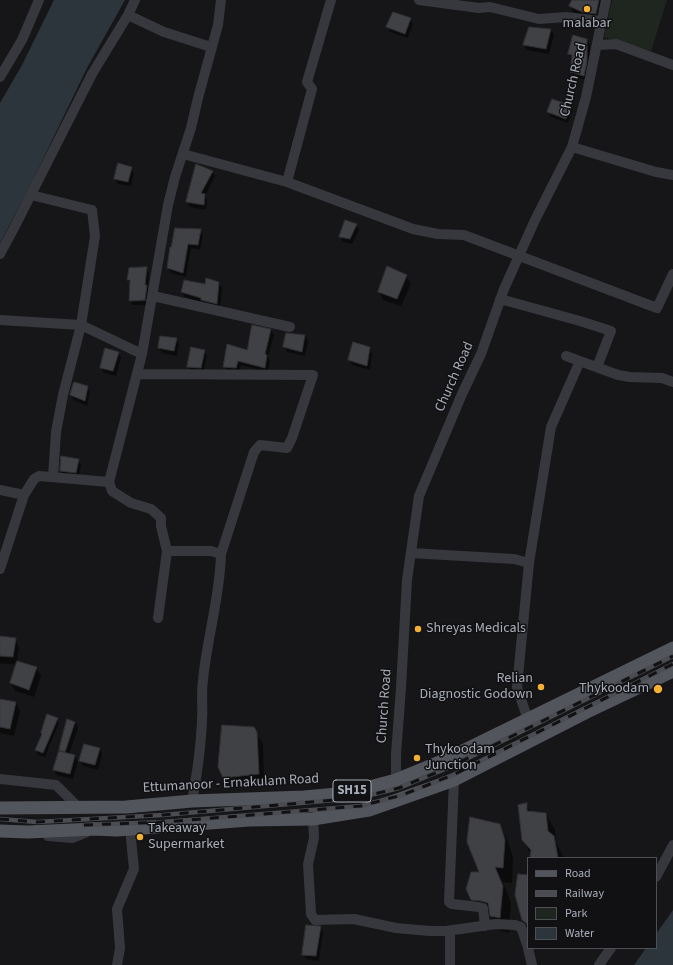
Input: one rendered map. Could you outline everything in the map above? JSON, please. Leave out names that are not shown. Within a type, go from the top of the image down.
[{"type":"main road","name":"Ettumanoor - Ernakulam Road","points":[[0,808],[126,807],[192,801],[230,801],[304,797],[337,794],[362,789],[396,780],[442,761],[673,648]]},
{"type":"main road","points":[[0,832],[130,829],[230,822],[314,819],[369,810],[454,780],[673,671]]},
{"type":"main road","points":[[230,801],[230,822]]},
{"type":"street","points":[[0,77],[22,40],[39,0]]},
{"type":"street","points":[[0,254],[92,74],[128,15],[135,0]]},
{"type":"street","points":[[158,618],[167,551],[161,526],[161,518],[151,509],[131,503],[112,491],[109,482],[142,354],[168,205],[192,128],[198,98],[218,25],[221,0]]},
{"type":"street","points":[[287,182],[312,89],[307,82],[331,0]]},
{"type":"street","points":[[420,0],[479,8],[490,7],[539,19],[566,18],[601,21]]},
{"type":"street","name":"Church Road","points":[[396,780],[396,754],[406,587],[419,496],[462,394],[481,354],[500,299],[535,220],[572,147],[586,97],[598,45],[601,21],[606,0]]},
{"type":"street","points":[[128,15],[164,32],[211,47]]},
{"type":"street","points":[[598,45],[616,44],[673,65]]},
{"type":"street","points":[[572,147],[656,172],[673,175]]},
{"type":"street","points":[[183,154],[287,182],[413,229],[438,234],[464,235],[657,308],[673,274]]},
{"type":"street","points":[[31,195],[92,210],[95,236],[82,325],[63,395],[56,432],[53,477]]},
{"type":"street","points":[[153,296],[290,327]]},
{"type":"street","points":[[500,299],[580,320],[611,331],[597,367]]},
{"type":"street","points":[[0,320],[82,325],[142,354]]},
{"type":"street","points":[[566,356],[618,375],[662,378],[673,382]]},
{"type":"street","points":[[528,720],[517,687],[529,563],[551,427],[580,361]]},
{"type":"street","points":[[137,374],[313,375],[288,448],[260,445],[254,452],[222,554],[221,576],[202,682],[200,751],[198,774],[192,801]]},
{"type":"street","points":[[0,569],[24,495],[34,479],[39,476],[109,482]]},
{"type":"street","points":[[0,490],[24,495]]},
{"type":"street","points":[[167,551],[210,551],[222,554]]},
{"type":"street","points":[[411,553],[514,559],[529,563]]},
{"type":"street","points":[[0,779],[56,785],[79,808]]},
{"type":"street","points":[[454,780],[449,902],[452,904],[483,908],[485,926]]},
{"type":"street","points":[[314,819],[314,838],[308,864],[311,914],[315,920],[354,919],[409,930],[450,931],[496,924],[515,925],[521,927],[527,945]]},
{"type":"street","points":[[117,965],[120,948],[117,909],[134,869],[130,829]]},
{"type":"street","points":[[657,875],[673,845]]},
{"type":"street","points":[[450,931],[450,965]]},
{"type":"street","points":[[528,949],[532,965]]},
{"type":"street","points":[[599,965],[610,949]]},
{"type":"green space","points":[[612,0],[667,0],[651,51],[604,37]]},
{"type":"water","points":[[54,0],[125,0],[87,68],[29,188],[0,243],[0,103],[22,65]]},
{"type":"water","points":[[673,910],[673,965],[634,965],[645,949],[657,949],[657,933]]},
{"type":"building","name":"malabar","points":[[572,0],[599,0],[596,14],[582,12],[569,6]]},
{"type":"building","points":[[393,12],[411,18],[405,34],[386,27]]},
{"type":"building","points":[[529,27],[551,29],[546,49],[523,45]]},
{"type":"building","points":[[573,35],[587,39],[587,62],[584,76],[570,72],[572,55],[568,54]]},
{"type":"building","points":[[552,99],[570,105],[566,119],[547,112]]},
{"type":"building","points":[[118,163],[132,167],[128,182],[114,179]]},
{"type":"building","points":[[196,164],[213,171],[201,193],[205,194],[204,205],[186,202]]},
{"type":"building","points":[[345,220],[357,224],[350,239],[339,237]]},
{"type":"building","points":[[175,228],[201,229],[198,245],[188,244],[183,273],[167,268]]},
{"type":"building","points":[[387,266],[407,275],[397,299],[378,292]]},
{"type":"building","points":[[147,267],[145,300],[129,301],[130,280],[127,280],[129,268]]},
{"type":"building","points":[[206,278],[219,282],[217,304],[201,300],[201,298],[181,292],[184,280],[205,284]]},
{"type":"building","points":[[252,325],[271,329],[265,354],[267,355],[265,368],[238,361],[236,368],[223,367],[227,344],[247,350]]},
{"type":"building","points":[[286,333],[305,335],[302,352],[283,347]]},
{"type":"building","points":[[160,336],[177,338],[174,351],[158,348]]},
{"type":"building","points":[[353,342],[370,347],[367,366],[348,360]]},
{"type":"building","points":[[191,347],[205,350],[201,368],[187,367]]},
{"type":"building","points":[[105,348],[119,352],[113,371],[100,368]]},
{"type":"building","points":[[74,382],[88,386],[85,401],[70,395]]},
{"type":"building","points":[[61,456],[79,459],[76,473],[60,471]]},
{"type":"building","points":[[0,636],[16,638],[13,657],[0,656]]},
{"type":"building","points":[[17,661],[37,667],[29,690],[10,683]]},
{"type":"building","points":[[0,699],[16,702],[10,729],[0,727]]},
{"type":"building","points":[[47,714],[58,718],[43,753],[35,750],[42,734],[41,733]]},
{"type":"building","points":[[67,719],[75,722],[65,752],[59,750]]},
{"type":"building","points":[[222,725],[254,727],[257,732],[259,774],[223,778],[218,767]]},
{"type":"building","points":[[84,744],[100,748],[95,765],[79,761]]},
{"type":"building","points":[[59,751],[75,755],[70,774],[53,770]]},
{"type":"building","points":[[527,803],[527,811],[546,813],[548,831],[554,836],[558,857],[530,857],[531,850],[522,840],[518,805]]},
{"type":"building","points":[[470,817],[500,824],[505,840],[503,868],[495,867],[503,886],[500,918],[490,916],[488,903],[471,900],[466,889],[471,872],[479,872],[467,842]]},
{"type":"building","points":[[518,874],[527,875],[527,925],[522,920],[515,895]]},
{"type":"building","points":[[306,925],[321,926],[316,956],[302,955]]},
{"type":"railway","points":[[0,819],[37,822],[163,815],[358,798],[399,788],[450,767],[673,656]]},
{"type":"railway","points":[[84,825],[165,822],[361,806],[402,795],[453,775],[673,664]]},
{"type":"place","name":"malabar","points":[[587,9]]},
{"type":"place","name":"Shreyas Medicals","points":[[418,629]]},
{"type":"place","name":"Relian Diagnostic Godown","points":[[541,687]]},
{"type":"place","name":"Thykoodam","points":[[658,689]]},
{"type":"place","name":"Thykoodam Junction","points":[[417,758]]},
{"type":"place","name":"Takeaway Supermarket","points":[[140,837]]}]
